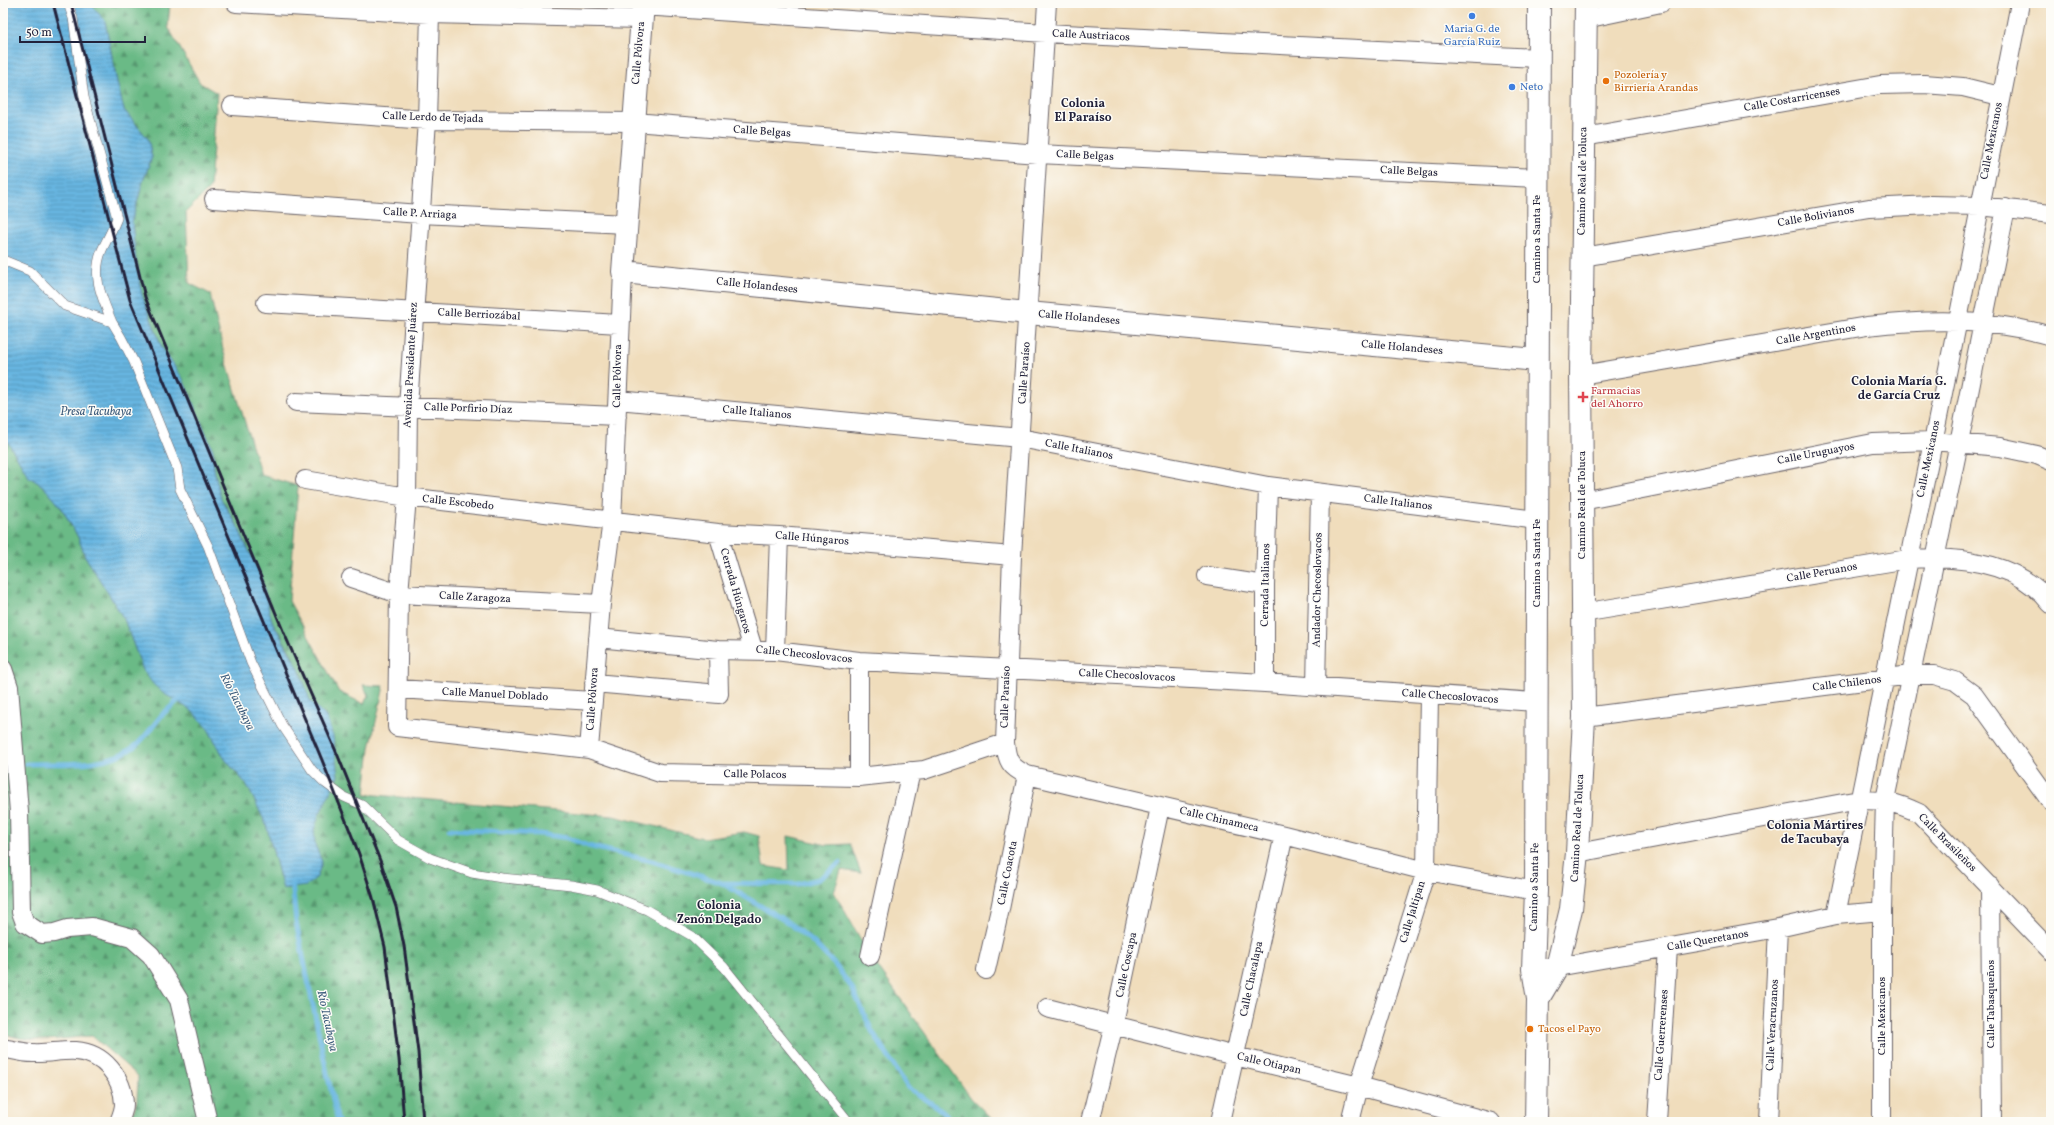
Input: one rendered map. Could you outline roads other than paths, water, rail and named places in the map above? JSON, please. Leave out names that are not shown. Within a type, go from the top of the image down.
[{"type":"main road","name":"Camino a Santa Fe","points":[[1536,1122],[1538,999],[1534,969],[1536,891],[1536,360],[1539,3]]},
{"type":"main road","name":"Calle Pólvora","points":[[622,272],[643,9]]},
{"type":"main road","name":"Camino Real de Toluca","points":[[1538,999],[1557,968],[1573,897],[1577,853],[1584,717],[1581,375],[1585,11]]},
{"type":"main road","name":"Calle Holandeses","points":[[622,272],[1028,313],[1536,360]]},
{"type":"street","name":"Calle Austriacos","points":[[236,3],[429,9],[643,9],[1045,33],[1538,58]]},
{"type":"street","name":"Calle Paraíso","points":[[1004,743],[1012,556],[1047,3]]},
{"type":"street","points":[[1585,11],[1661,3]]},
{"type":"street","name":"Calle Mexicanos","points":[[1836,915],[1958,320],[2000,96],[2020,3]]},
{"type":"street","name":"Avenida Presidente Juárez","points":[[397,727],[399,594],[407,497],[408,407],[427,120],[429,9]]},
{"type":"street","name":"Calle Costarricenses","points":[[1584,137],[1880,85],[1924,84],[1963,87],[2000,96]]},
{"type":"street","name":"Calle Lerdo de Tejada","points":[[232,106],[427,120],[634,122]]},
{"type":"street","name":"Calle Belgas","points":[[634,122],[1038,154],[1537,178]]},
{"type":"street","name":"Calle P. Arriaga","points":[[214,199],[420,214],[626,224]]},
{"type":"street","name":"Calle Bolivianos","points":[[1583,257],[1869,208],[1930,205],[1980,206],[2051,214]]},
{"type":"street","name":"Calle Mexicanos","points":[[1882,1122],[1882,911],[1885,800],[1960,443],[1982,322],[2006,208]]},
{"type":"street","name":"Calle Pólvora","points":[[589,749],[601,604],[612,520],[622,272]]},
{"type":"street","name":"Calle Berriozábal","points":[[266,303],[619,324]]},
{"type":"street","name":"Calle Argentinos","points":[[1581,375],[1867,326],[1909,321],[1958,320],[1982,322],[2026,329],[2051,336]]},
{"type":"street","name":"Calle Porfirio Díaz","points":[[296,402],[408,407],[617,408]]},
{"type":"street","name":"Calle Italianos","points":[[617,408],[1020,438],[1268,486],[1537,520]]},
{"type":"street","name":"Calle Uruguayos","points":[[1582,500],[1873,443],[1933,441],[2000,447],[2037,455],[2051,461]]},
{"type":"street","name":"Calle Escobedo","points":[[305,480],[407,497],[612,520]]},
{"type":"street","name":"Cerrada Italianos","points":[[1265,683],[1265,586],[1268,486]]},
{"type":"street","name":"Andador Checoslovacos","points":[[1316,686],[1320,493]]},
{"type":"street","name":"Calle Húngaros","points":[[612,520],[718,533],[779,536],[1012,556]]},
{"type":"street","name":"Cerrada Húngaros","points":[[718,533],[752,650]]},
{"type":"street","points":[[775,651],[779,536]]},
{"type":"street","name":"Calle Peruanos","points":[[1582,613],[1908,559],[1935,557],[1977,562],[2005,571],[2030,584],[2051,604]]},
{"type":"street","points":[[1207,576],[1265,586]]},
{"type":"street","name":"Calle Zaragoza","points":[[351,578],[399,594],[601,604]]},
{"type":"street","name":"Calle Checoslovacos","points":[[598,638],[718,650],[775,651],[859,661],[1316,686],[1429,696],[1536,702]]},
{"type":"street","points":[[593,692],[719,694],[718,650]]},
{"type":"street","points":[[859,661],[859,777]]},
{"type":"street","points":[[3,669],[10,687],[19,812],[21,912],[24,923],[42,934],[54,933],[67,929],[92,927],[132,938],[151,955],[179,1000],[208,1122]]},
{"type":"street","name":"Calle Chilenos","points":[[1584,717],[1911,675],[1934,675],[1955,681],[1974,695],[2051,802]]},
{"type":"street","name":"Calle Manuel Doblado","points":[[398,689],[593,692]]},
{"type":"street","name":"Calle Jaltipan","points":[[1350,1122],[1359,1086],[1426,871],[1429,696]]},
{"type":"street","name":"Calle Polacos","points":[[397,727],[589,749],[660,773],[859,777],[917,771]]},
{"type":"street","points":[[870,956],[917,771],[1004,743]]},
{"type":"street","name":"Calle Chinameca","points":[[1004,743],[1007,760],[1017,771],[1027,775],[1284,835],[1426,871],[1536,891]]},
{"type":"street","name":"Calle Coacota","points":[[986,970],[1027,775]]},
{"type":"street","name":"Calle Brasileños","points":[[1577,853],[1859,800],[1885,800],[1900,804],[1919,813],[2051,951]]},
{"type":"street","name":"Calle Coscapa","points":[[1090,1122],[1114,1024],[1160,807]]},
{"type":"street","name":"Calle Chacalapa","points":[[1220,1122],[1284,835]]},
{"type":"street","name":"Calle Tabasqueños","points":[[1990,886],[1992,1122]]},
{"type":"street","name":"Calle Queretanos","points":[[1534,969],[1557,968],[1778,928],[1836,915],[1882,911]]},
{"type":"street","name":"Calle Veracruzanos","points":[[1768,1122],[1778,928]]},
{"type":"street","name":"Calle Guerrerenses","points":[[1657,1122],[1668,948]]},
{"type":"street","name":"Calle Otiapan","points":[[1047,1008],[1359,1086],[1491,1122]]},
{"type":"street","points":[[3,1048],[34,1054],[76,1051],[89,1054],[102,1061],[113,1071],[122,1086],[124,1106],[119,1122]]},
{"type":"lane","points":[[68,3],[73,18],[84,97],[117,218],[102,251],[98,270],[98,289],[112,322],[134,362],[177,468],[180,489],[208,546],[251,663],[282,725],[312,770],[325,783],[344,797],[362,805],[398,840],[430,858],[472,873],[502,878],[571,885],[596,890],[647,910],[692,936],[724,967],[849,1122]]},
{"type":"lane","points":[[3,260],[30,271],[65,306],[78,312],[112,322]]},
{"type":"water","name":"Presa Tacubaya","points":[[3,3],[90,3],[105,21],[124,110],[148,139],[152,157],[143,181],[132,222],[136,261],[142,295],[162,348],[183,379],[213,450],[214,469],[221,499],[239,529],[260,575],[272,621],[299,669],[310,701],[326,717],[333,736],[338,776],[319,815],[314,830],[315,845],[322,862],[317,877],[306,886],[283,889],[266,824],[247,785],[225,759],[207,727],[191,710],[163,693],[153,684],[143,670],[124,619],[85,556],[78,537],[61,507],[43,486],[29,477],[3,434]]},
{"type":"waterway","points":[[26,764],[82,763],[110,758],[122,754],[134,747],[162,715],[182,696]]},
{"type":"waterway","points":[[449,829],[540,834],[568,838],[588,846],[652,861],[722,883],[789,923],[813,942],[835,965],[852,988],[872,1031],[908,1088],[936,1106],[955,1122]]},
{"type":"waterway","points":[[724,883],[798,884],[819,879],[840,863]]},
{"type":"waterway","name":"Río Tacubaya","points":[[292,882],[296,922],[338,1122]]},
{"type":"railway","points":[[53,3],[130,300],[322,760],[359,854],[373,898],[385,947],[399,1059],[404,1122]]},
{"type":"railway","points":[[71,3],[145,297],[284,633],[338,756],[381,863],[396,907],[404,946],[418,1052],[423,1122]]},
{"type":"place","name":"Maria G. de García Ruiz","points":[[1472,16]]},
{"type":"place","name":"Pozolería y Birriería Arandas","points":[[1606,81]]},
{"type":"place","name":"Neto","points":[[1512,87]]},
{"type":"place","name":"Farmacias del Ahorro","points":[[1583,397]]},
{"type":"place","name":"Tacos el Payo","points":[[1530,1029]]},
{"type":"district","name":"Colonia El Paraíso","points":[[1083,111]]},
{"type":"district","name":"Colonia María G. de García Cruz","points":[[1899,389]]},
{"type":"district","name":"Colonia Mártires de Tacubaya","points":[[1815,833]]},
{"type":"district","name":"Colonia Zenón Delgado","points":[[719,913]]}]
